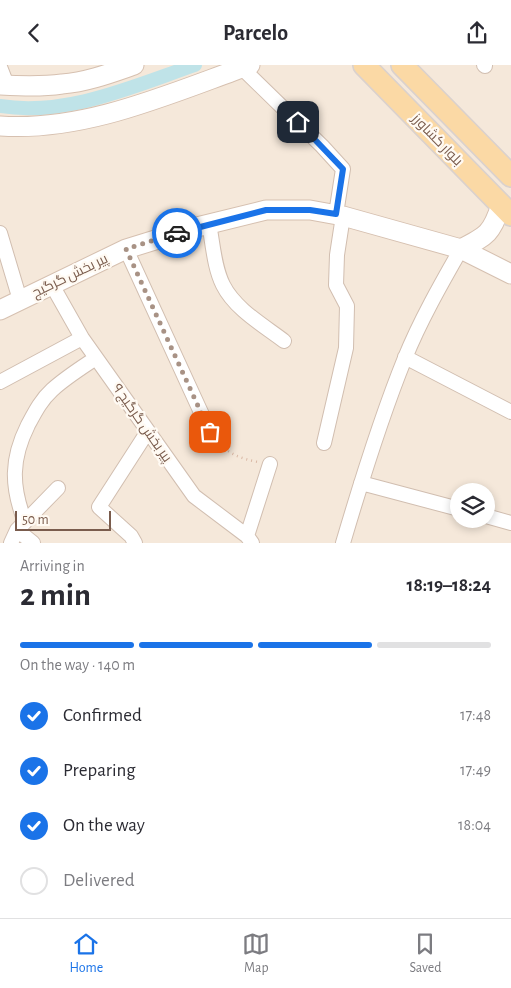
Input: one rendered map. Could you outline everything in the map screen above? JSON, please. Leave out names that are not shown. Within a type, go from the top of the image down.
[{"type":"main road","name":"بلوار کشاورز","points":[[364,65],[506,210]]},
{"type":"main road","name":"بلوار کشاورز","points":[[402,65],[511,176]]},
{"type":"street","points":[[0,67],[3,85],[27,87],[64,84],[103,70],[134,65]]},
{"type":"street","points":[[0,126],[64,124],[114,113],[246,66],[343,169],[336,285],[347,306],[346,348],[324,443]]},
{"type":"street","name":"پیر بخش گرگیج","points":[[0,310],[126,249],[197,227],[266,210],[310,210],[340,215],[461,249],[511,274]]},
{"type":"street","points":[[343,543],[361,483],[405,357],[461,249],[483,238],[495,221],[506,210]]},
{"type":"street","points":[[209,224],[223,286],[237,303],[284,341]]},
{"type":"street","points":[[0,233],[20,300]]},
{"type":"street","points":[[126,249],[210,432]]},
{"type":"street","name":"پیر بخش گرگیج ۹","points":[[52,285],[82,338],[194,496],[249,539]]},
{"type":"street","points":[[0,382],[82,338]]},
{"type":"street","points":[[33,543],[21,526],[17,501],[14,471],[20,442],[39,404],[53,389],[96,357]]},
{"type":"street","points":[[405,357],[511,412]]},
{"type":"street","points":[[135,543],[131,536],[99,507],[148,431]]},
{"type":"street","points":[[249,539],[270,464]]},
{"type":"street","points":[[361,483],[450,507]]},
{"type":"street","points":[[11,543],[21,526],[58,488]]},
{"type":"street","points":[[495,519],[511,523]]},
{"type":"path","points":[[210,432],[220,445],[230,453],[244,459],[270,464]]},
{"type":"shaded area","points":[[0,65],[511,65],[511,543],[0,543]]},
{"type":"waterway","points":[[0,106],[50,107],[99,98],[195,65]]},
{"type":"way so far","points":[[177,233],[126,249],[210,432]]},
{"type":"route","points":[[177,233],[266,210],[310,210],[336,214],[343,169],[298,122]]}]
